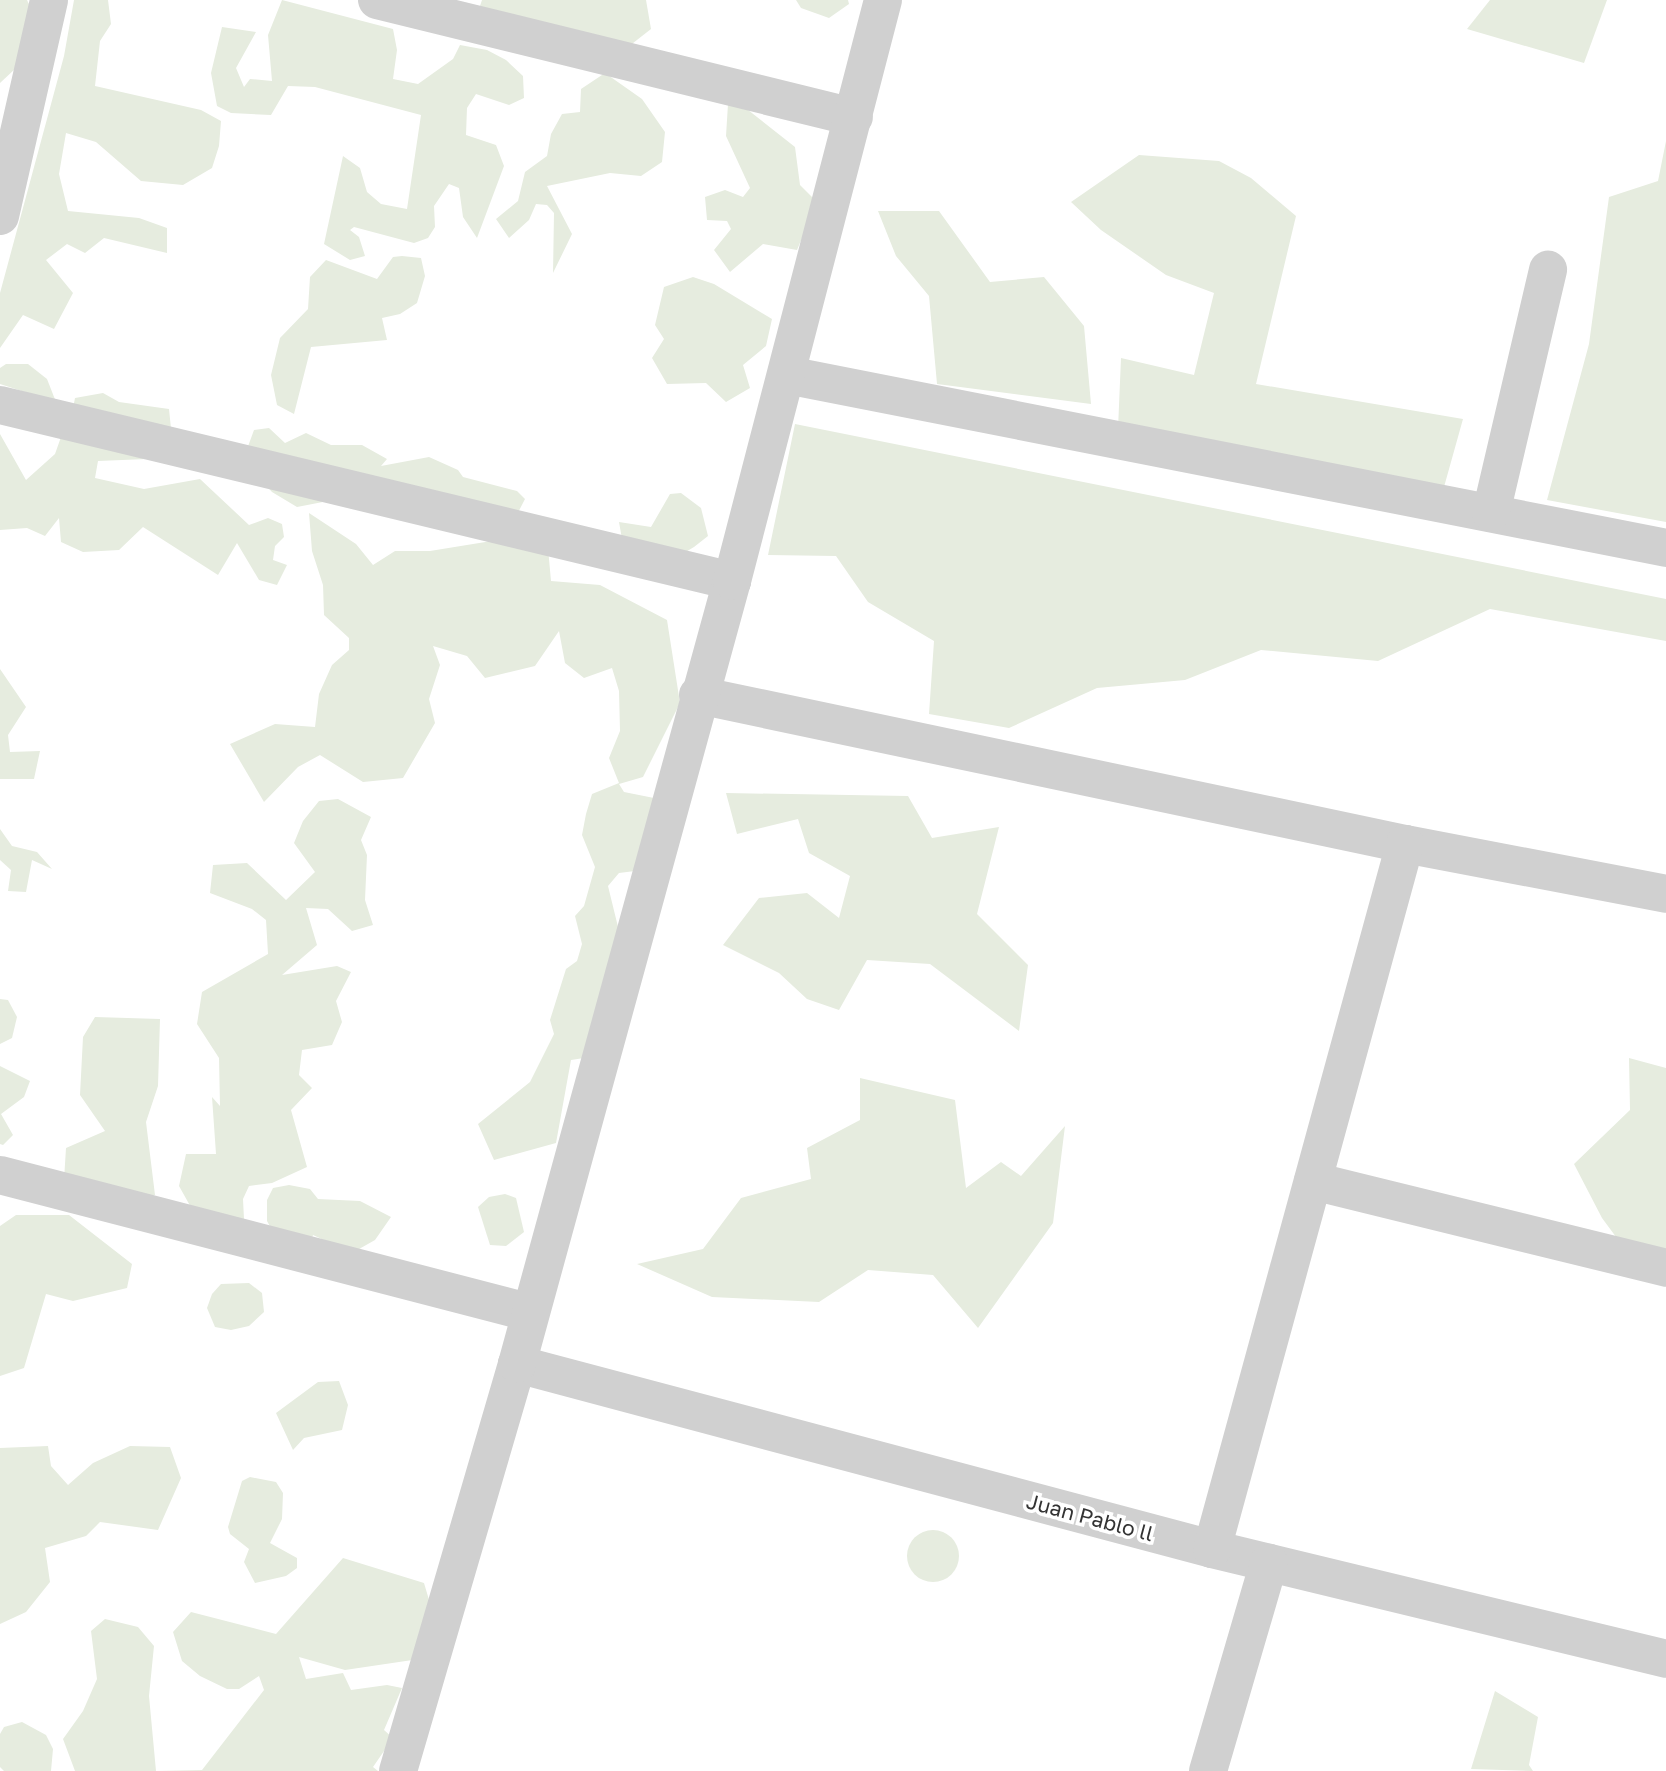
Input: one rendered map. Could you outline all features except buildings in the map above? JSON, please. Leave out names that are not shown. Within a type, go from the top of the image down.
[{"type":"street","points":[[0,216],[49,0]]},
{"type":"street","points":[[377,0],[854,117]]},
{"type":"street","points":[[398,1771],[517,1364],[528,1312],[698,695],[732,581],[788,375],[883,0]]},
{"type":"street","points":[[1491,513],[1548,270]]},
{"type":"street","points":[[788,375],[1666,548]]},
{"type":"street","points":[[0,405],[732,581]]},
{"type":"street","points":[[698,695],[1405,844],[1666,894]]},
{"type":"street","points":[[1212,1549],[1405,844]]},
{"type":"street","points":[[0,1175],[528,1312]]},
{"type":"street","points":[[1313,1181],[1666,1268]]},
{"type":"street","name":"Juan Pablo ll","points":[[517,1364],[1212,1549],[1666,1659]]},
{"type":"street","points":[[1208,1771],[1269,1563]]},
{"type":"shaded area","points":[[0,0],[27,0],[46,40],[0,83]]},
{"type":"shaded area","points":[[74,0],[108,0],[111,24],[100,41],[95,86],[201,110],[221,121],[219,146],[212,168],[183,185],[141,181],[96,142],[66,133],[59,174],[68,211],[139,218],[167,228],[167,253],[104,238],[85,253],[67,244],[46,260],[73,293],[54,329],[23,315],[0,348],[0,293],[64,56]]},
{"type":"shaded area","points":[[282,0],[393,29],[397,50],[393,79],[418,84],[453,59],[460,45],[487,50],[506,60],[523,76],[524,98],[509,105],[476,94],[467,108],[466,135],[496,145],[504,166],[477,238],[463,217],[459,188],[449,184],[434,206],[435,227],[428,238],[414,243],[354,227],[350,230],[359,237],[365,256],[350,260],[324,244],[343,156],[360,168],[367,192],[381,204],[407,209],[421,115],[315,87],[288,86],[271,115],[231,113],[217,106],[211,73],[222,27],[256,32],[236,68],[244,87],[250,79],[272,81],[268,35]]},
{"type":"shaded area","points":[[482,0],[646,0],[651,29],[628,47],[478,12]]},
{"type":"shaded area","points":[[796,0],[848,0],[849,4],[829,18],[801,8]]},
{"type":"shaded area","points":[[1490,0],[1607,0],[1584,63],[1467,29]]},
{"type":"shaded area","points":[[605,73],[642,99],[665,132],[662,162],[641,176],[610,173],[547,186],[572,234],[553,273],[554,213],[547,205],[536,204],[529,220],[509,238],[496,219],[518,201],[525,172],[547,156],[551,134],[562,114],[580,112],[581,89]]},
{"type":"shaded area","points":[[728,104],[743,106],[795,147],[800,185],[817,202],[797,250],[763,244],[730,272],[714,250],[731,229],[727,221],[707,220],[705,197],[725,190],[743,197],[750,188],[726,136]]},
{"type":"shaded area","points":[[1666,141],[1666,522],[1547,500],[1589,344],[1609,197],[1658,181]]},
{"type":"shaded area","points":[[1139,155],[1219,161],[1251,178],[1296,216],[1256,384],[1463,419],[1444,487],[1118,429],[1121,358],[1194,375],[1214,293],[1166,275],[1101,230],[1071,202]]},
{"type":"shaded area","points":[[878,211],[939,211],[990,282],[1044,277],[1084,326],[1091,404],[937,384],[929,296],[896,256]]},
{"type":"shaded area","points":[[393,257],[421,258],[425,276],[417,303],[400,314],[382,318],[387,340],[311,347],[294,414],[277,405],[271,375],[280,338],[308,309],[310,277],[326,260],[377,279]]},
{"type":"shaded area","points":[[693,277],[714,284],[772,319],[766,346],[743,365],[750,388],[726,402],[706,383],[667,384],[652,358],[664,339],[655,325],[664,287]]},
{"type":"shaded area","points":[[6,364],[28,364],[47,379],[56,402],[0,384],[0,368]]},
{"type":"shaded area","points":[[103,393],[119,402],[169,409],[173,448],[147,459],[98,461],[95,478],[144,489],[200,479],[249,525],[268,518],[282,524],[284,537],[275,546],[273,560],[287,565],[277,585],[259,580],[237,543],[218,575],[143,527],[119,550],[83,552],[61,542],[59,518],[45,536],[27,528],[0,530],[0,434],[26,480],[55,454],[61,437],[68,433],[75,398]]},
{"type":"shaded area","points":[[795,424],[1666,599],[1666,641],[1490,609],[1378,661],[1261,650],[1185,680],[1097,688],[1009,728],[929,714],[934,641],[868,602],[836,556],[768,555]]},
{"type":"shaded area","points":[[269,428],[285,443],[306,433],[331,445],[362,445],[387,459],[381,466],[429,457],[458,470],[463,477],[517,491],[525,499],[509,530],[364,494],[297,507],[272,492],[243,460],[254,430]]},
{"type":"shaded area","points":[[681,493],[701,508],[708,536],[694,547],[667,563],[622,539],[619,522],[651,527],[670,494]]},
{"type":"shaded area","points":[[309,513],[356,544],[373,565],[395,551],[430,551],[528,535],[548,548],[551,581],[600,585],[667,620],[680,703],[643,777],[619,784],[624,792],[654,798],[635,871],[619,873],[608,886],[630,976],[584,1058],[571,1060],[556,1143],[494,1160],[478,1124],[530,1082],[554,1034],[550,1020],[566,969],[577,961],[582,944],[575,916],[584,906],[595,867],[582,835],[586,814],[592,794],[619,783],[609,758],[620,731],[619,691],[612,668],[584,678],[565,663],[559,631],[535,666],[485,678],[467,656],[433,646],[440,665],[429,699],[435,723],[403,778],[363,782],[320,755],[298,767],[264,802],[230,744],[275,724],[315,727],[319,694],[332,665],[349,650],[349,638],[324,615],[323,585],[312,551]]},
{"type":"shaded area","points":[[0,669],[26,707],[8,735],[10,752],[40,751],[34,779],[0,779]]},
{"type":"shaded area","points":[[726,793],[908,796],[932,838],[999,827],[977,914],[1028,965],[1019,1031],[930,964],[867,960],[839,1010],[807,999],[779,973],[723,945],[759,898],[807,893],[839,918],[850,876],[809,853],[798,819],[737,834]]},
{"type":"shaded area","points":[[338,799],[371,817],[361,840],[367,855],[365,900],[373,925],[352,931],[328,909],[306,908],[317,945],[282,975],[337,966],[351,972],[336,1001],[342,1022],[332,1045],[302,1050],[299,1075],[312,1088],[291,1110],[307,1167],[272,1183],[249,1186],[243,1199],[244,1219],[193,1211],[179,1186],[186,1154],[216,1154],[212,1097],[220,1106],[219,1058],[197,1024],[202,992],[268,954],[266,920],[252,909],[210,893],[213,865],[247,863],[286,900],[315,872],[294,843],[303,821],[319,801]]},
{"type":"shaded area","points":[[0,829],[12,846],[37,852],[52,869],[32,860],[26,892],[8,891],[11,870],[0,860]]},
{"type":"shaded area","points":[[0,999],[8,1000],[17,1017],[12,1038],[0,1044]]},
{"type":"shaded area","points":[[95,1017],[160,1019],[158,1086],[146,1122],[155,1195],[127,1207],[64,1180],[66,1148],[105,1131],[80,1095],[83,1037]]},
{"type":"shaded area","points":[[1629,1058],[1666,1068],[1666,1253],[1636,1264],[1602,1218],[1574,1164],[1630,1110]]},
{"type":"shaded area","points":[[0,1066],[30,1081],[24,1097],[1,1114],[13,1135],[3,1145],[0,1144]]},
{"type":"shaded area","points":[[860,1078],[955,1100],[966,1188],[1001,1162],[1021,1176],[1065,1126],[1053,1223],[978,1328],[933,1275],[868,1270],[819,1302],[712,1297],[637,1264],[703,1249],[741,1198],[811,1179],[807,1148],[860,1120]]},
{"type":"shaded area","points":[[289,1185],[310,1189],[318,1199],[360,1201],[391,1217],[375,1240],[352,1253],[313,1235],[307,1252],[277,1239],[267,1221],[267,1200],[273,1188]]},
{"type":"shaded area","points":[[505,1194],[516,1198],[524,1232],[506,1246],[490,1245],[478,1207],[489,1197]]},
{"type":"shaded area","points":[[16,1215],[69,1215],[132,1264],[127,1288],[73,1301],[46,1294],[24,1368],[0,1376],[0,1226]]},
{"type":"shaded area","points":[[249,1283],[262,1293],[264,1312],[249,1326],[231,1330],[215,1327],[207,1308],[212,1294],[221,1284]]},
{"type":"shaded area","points":[[339,1381],[348,1405],[342,1430],[304,1438],[293,1450],[276,1413],[318,1382]]},
{"type":"shaded area","points":[[48,1446],[51,1466],[68,1485],[93,1463],[130,1446],[170,1447],[181,1478],[158,1530],[100,1522],[86,1536],[45,1548],[50,1582],[26,1612],[0,1624],[0,1448]]},
{"type":"shaded area","points":[[250,1477],[276,1482],[283,1493],[282,1519],[270,1543],[297,1558],[297,1568],[286,1576],[255,1583],[244,1562],[249,1549],[230,1534],[228,1527],[242,1481]]},
{"type":"shaded area","points":[[933,1530],[943,1532],[951,1538],[957,1546],[957,1566],[951,1574],[943,1580],[933,1582],[923,1580],[915,1574],[909,1566],[907,1556],[909,1546],[915,1538],[923,1532]]},
{"type":"shaded area","points":[[343,1558],[424,1583],[435,1620],[426,1658],[345,1670],[299,1657],[306,1679],[343,1673],[351,1690],[387,1685],[402,1688],[384,1730],[393,1738],[373,1767],[378,1771],[156,1771],[202,1770],[264,1690],[259,1676],[239,1689],[227,1689],[200,1676],[182,1661],[173,1632],[191,1612],[276,1634]]},
{"type":"shaded area","points":[[105,1619],[138,1627],[154,1646],[149,1696],[156,1771],[75,1771],[63,1739],[83,1711],[97,1679],[91,1631]]},
{"type":"shaded area","points":[[1495,1691],[1538,1717],[1529,1765],[1533,1771],[1471,1769]]},
{"type":"shaded area","points":[[22,1722],[46,1735],[53,1749],[51,1771],[4,1771],[0,1767],[0,1734],[4,1727]]}]
